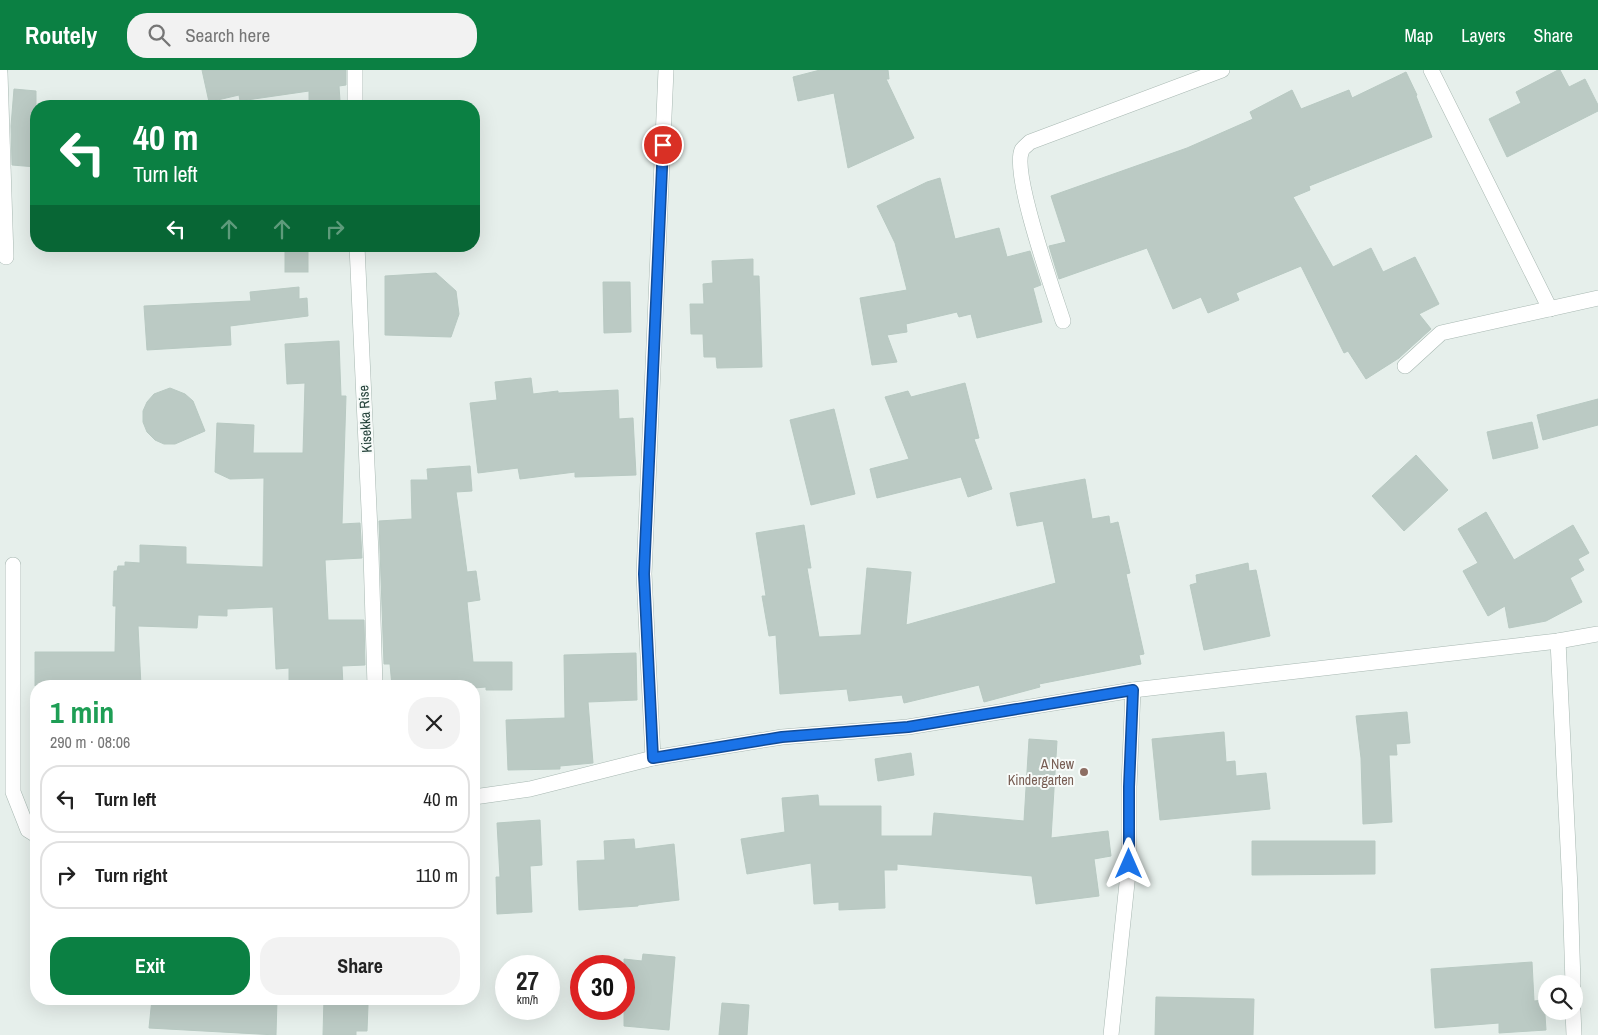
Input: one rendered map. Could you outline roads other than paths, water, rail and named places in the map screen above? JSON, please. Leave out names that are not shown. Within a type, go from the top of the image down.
[{"type":"street","points":[[355,70],[356,100]]},
{"type":"street","points":[[653,758],[644,574],[666,70]]},
{"type":"street","points":[[1064,321],[1037,243],[1020,170],[1022,150],[1030,142],[1222,70]]},
{"type":"street","points":[[1431,70],[1550,308]]},
{"type":"street","points":[[0,73],[6,257]]},
{"type":"street","name":"Kisekka Rise","points":[[357,252],[375,680]]},
{"type":"street","points":[[1405,366],[1441,332],[1598,298]]},
{"type":"street","points":[[13,565],[13,792],[30,831]]},
{"type":"street","points":[[480,796],[530,789],[653,758],[782,737],[908,727],[1133,690],[1558,641],[1598,634]]},
{"type":"street","points":[[1558,641],[1573,975]]},
{"type":"street","points":[[1111,1035],[1129,864],[1129,787],[1133,690]]},
{"type":"street","points":[[1574,1020],[1574,1035]]},
{"type":"place","name":"A New Kindergarten","points":[[1084,772]]}]
